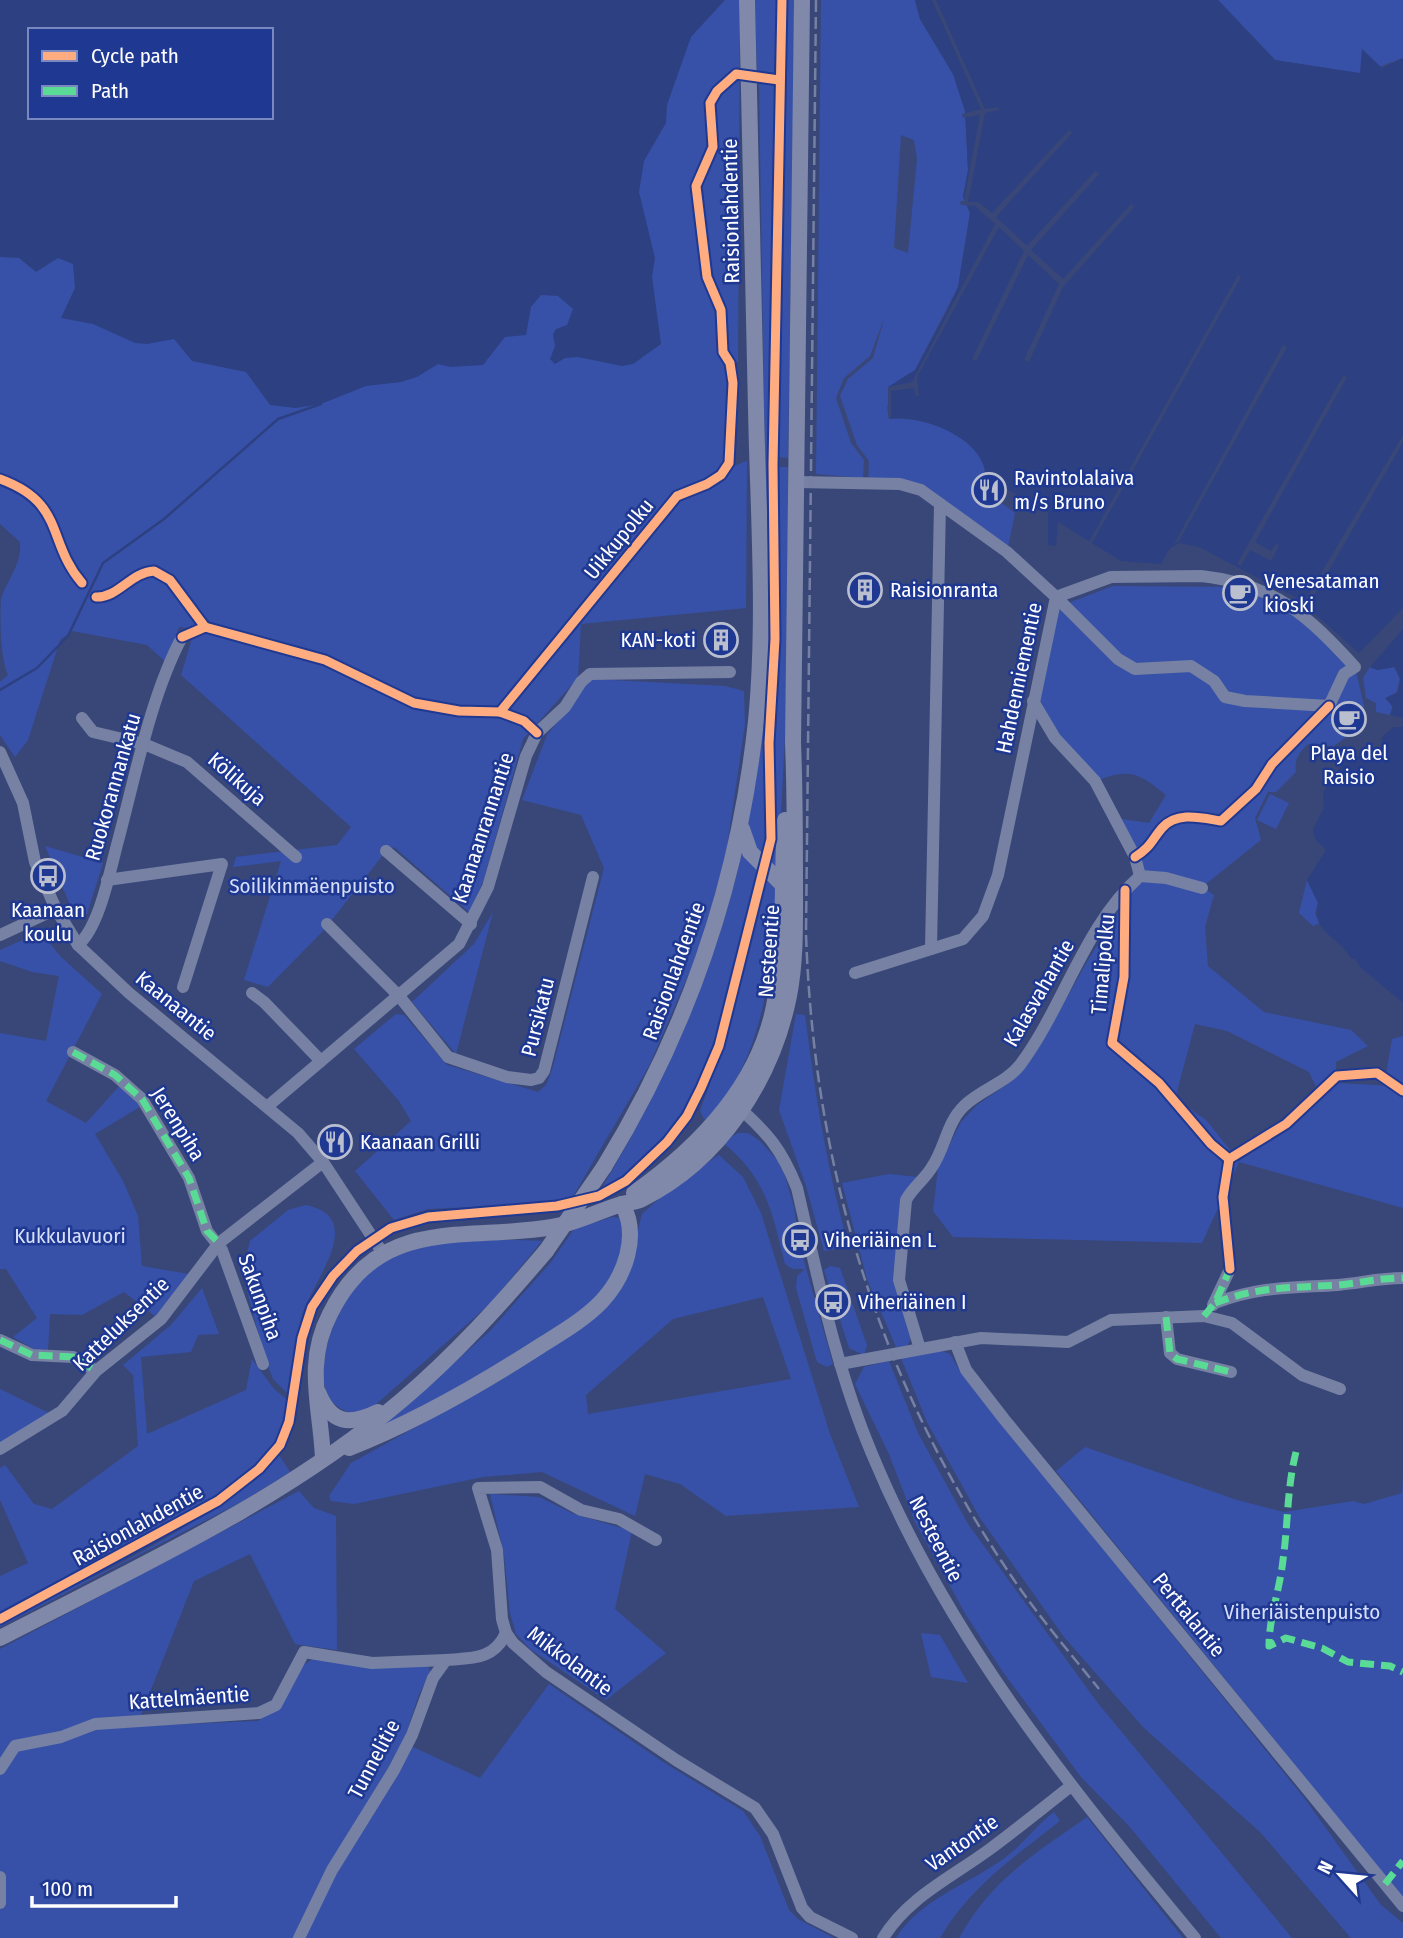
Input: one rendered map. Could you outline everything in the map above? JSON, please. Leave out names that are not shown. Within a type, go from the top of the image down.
[{"type":"main road","name":"Raisionlahdentie","points":[[0,1638],[206,1531],[323,1459],[402,1401],[485,1322],[546,1251],[604,1167],[655,1078],[686,1010],[719,913],[741,820],[756,719],[760,582],[747,0]]},
{"type":"main road","name":"Nesteentie","points":[[736,1105],[768,1063],[785,1015],[792,975],[795,896],[793,743],[802,0]]},
{"type":"main road","name":"Nesteentie","points":[[736,1105],[762,1047],[774,1007],[779,972],[781,883],[793,743]]},
{"type":"main road","points":[[741,820],[744,843],[795,896]]},
{"type":"main road","points":[[622,1204],[631,1225],[626,1260],[614,1286],[590,1312],[517,1360],[434,1408],[382,1435],[323,1459],[315,1385],[319,1346],[330,1314],[349,1285],[384,1255],[431,1236],[553,1227],[622,1204],[640,1201],[688,1168],[716,1143],[736,1105]]},
{"type":"main road","points":[[315,1385],[328,1410],[339,1418],[351,1421],[402,1401]]},
{"type":"street","name":"Hahdenniementie","points":[[797,482],[900,484],[921,490],[1007,552],[1056,597],[998,875],[983,916],[963,939],[855,973]]},
{"type":"street","points":[[931,949],[940,504]]},
{"type":"street","points":[[1201,576],[1231,579],[1271,594],[1300,611],[1355,667],[1344,674],[1329,706],[1245,701],[1225,697],[1214,681],[1191,666],[1135,668],[1118,659],[1056,597],[1111,577],[1201,576]]},
{"type":"street","name":"Ruokorannankatu","points":[[78,945],[86,938],[107,880],[144,744],[182,637]]},
{"type":"street","name":"Kaanaanrannantie","points":[[268,1105],[453,950],[471,924],[488,887],[526,756],[537,733],[565,707],[581,682],[590,674],[730,672]]},
{"type":"street","points":[[1033,701],[1055,738],[1095,780],[1135,857],[1140,876],[1166,878],[1202,888]]},
{"type":"street","name":"Kölikuja","points":[[82,718],[93,732],[144,744],[187,762],[296,857]]},
{"type":"street","name":"Kaanaantie","points":[[0,752],[23,803],[35,862],[56,909],[78,945],[129,993],[268,1105],[323,1162],[384,1255]]},
{"type":"street","points":[[386,851],[471,924]]},
{"type":"street","points":[[107,880],[222,864],[183,987]]},
{"type":"street","name":"Kalasvahantie","points":[[920,1349],[899,1280],[906,1200],[933,1167],[947,1132],[963,1106],[1019,1067],[1092,939],[1125,890],[1140,876]]},
{"type":"street","name":"Pursikatu","points":[[399,996],[449,1057],[458,1063],[507,1077],[531,1080],[539,1078],[544,1071],[593,877]]},
{"type":"street","points":[[0,935],[56,909]]},
{"type":"street","points":[[327,923],[399,996]]},
{"type":"street","points":[[252,993],[321,1061]]},
{"type":"street","name":"Jerenpiha","points":[[73,1052],[115,1075],[142,1099],[189,1178],[207,1231],[219,1243]]},
{"type":"street","name":"Nesteentie","points":[[736,1105],[775,1142],[797,1188],[840,1364],[870,1451],[932,1582],[991,1677],[1071,1786],[1195,1938]]},
{"type":"street","name":"Katteluksentie","points":[[0,1449],[62,1411],[96,1371],[161,1319],[219,1243],[323,1162]]},
{"type":"street","name":"Sakunpiha","points":[[219,1243],[246,1309],[263,1364]]},
{"type":"street","points":[[1207,1316],[1230,1269]]},
{"type":"street","points":[[1215,1303],[1248,1290],[1343,1284],[1372,1278],[1403,1278]]},
{"type":"street","points":[[840,1364],[981,1338],[1068,1342],[1111,1320],[1207,1316],[1232,1323],[1302,1375],[1340,1389]]},
{"type":"street","points":[[1166,1317],[1170,1353],[1177,1359],[1231,1372]]},
{"type":"street","points":[[0,1340],[32,1355],[73,1357],[96,1371]]},
{"type":"street","name":"Perttalantie","points":[[955,1342],[966,1370],[1004,1419],[1403,1906]]},
{"type":"street","name":"Mikkolantie","points":[[656,1540],[619,1519],[581,1510],[540,1487],[478,1488],[497,1550],[506,1633],[546,1672],[676,1760],[755,1808],[773,1834],[802,1908],[810,1917],[852,1938]]},
{"type":"street","points":[[446,1660],[487,1656],[500,1647],[506,1633]]},
{"type":"street","name":"Kattelmäentie","points":[[0,1769],[15,1746],[61,1737],[95,1724],[259,1713],[276,1705],[300,1654],[304,1652],[372,1663],[446,1660]]},
{"type":"street","name":"Tunnelitie","points":[[299,1938],[332,1870],[394,1770],[412,1734],[433,1678],[446,1660]]},
{"type":"street","name":"Vantontie","points":[[883,1938],[896,1919],[924,1894],[989,1850],[1071,1786]]},
{"type":"street","points":[[0,1877],[0,1903]]},
{"type":"green space","name":"Soilikinmäenpuisto","points":[[0,0],[677,0],[630,205],[691,0],[740,0],[738,363],[716,342],[727,363],[731,382],[726,437],[735,463],[725,462],[720,471],[747,461],[746,608],[581,624],[578,678],[523,739],[484,879],[470,913],[394,847],[383,855],[323,931],[268,987],[244,980],[281,861],[233,867],[236,857],[337,845],[351,827],[181,675],[195,629],[179,627],[167,663],[147,645],[72,631],[60,640],[28,740],[15,757],[0,735],[0,682],[8,675],[2,648],[1,599],[19,557],[20,542],[0,524]]},
{"type":"green space","points":[[755,0],[778,0],[774,76],[757,72]]},
{"type":"green space","points":[[787,0],[795,0],[788,458],[777,457]]},
{"type":"green space","points":[[821,0],[915,0],[920,19],[953,74],[965,111],[968,170],[963,197],[970,213],[958,287],[915,370],[896,382],[887,407],[889,419],[916,420],[931,424],[960,437],[971,447],[985,470],[977,491],[986,495],[989,488],[1000,502],[1015,513],[1007,552],[921,490],[868,483],[869,461],[857,445],[840,396],[848,379],[873,358],[885,316],[870,356],[844,378],[836,398],[851,443],[864,460],[863,478],[816,474]],"holes":[[[901,135],[914,140],[917,159],[908,253],[894,248]]]},
{"type":"green space","points":[[1218,0],[1403,0],[1403,58],[1360,74],[1275,60]]},
{"type":"green space","points":[[775,83],[771,464],[773,639],[767,742],[768,840],[764,859],[754,847],[748,819],[765,465],[759,84]]},
{"type":"green space","points":[[778,467],[788,467],[788,675],[778,874],[768,863],[774,839],[774,731],[779,674]]},
{"type":"green space","points":[[1113,586],[1231,587],[1271,594],[1355,667],[1364,706],[1362,725],[1334,746],[1308,744],[1302,750],[1296,763],[1296,772],[1276,792],[1268,792],[1255,818],[1261,840],[1202,887],[1214,895],[1205,927],[1208,966],[1264,1012],[1351,1030],[1368,1046],[1336,1062],[1336,1071],[1316,1087],[1309,1072],[1227,1031],[1195,1024],[1175,1099],[1206,1120],[1239,1161],[1285,1130],[1319,1095],[1337,1083],[1392,1086],[1403,1097],[1403,1208],[1239,1162],[1202,1243],[953,1237],[933,1211],[938,1168],[961,1122],[977,1105],[1009,1083],[1039,1047],[1140,876],[1115,818],[1149,823],[1166,795],[1148,781],[1133,774],[1117,774],[1095,781],[1033,701],[1056,597],[1063,605]]},
{"type":"green space","points":[[1370,667],[1377,670],[1394,667],[1400,679],[1390,715],[1376,712],[1376,703],[1366,698],[1363,678]]},
{"type":"green space","points":[[591,679],[725,686],[744,691],[745,724],[726,854],[699,950],[649,1066],[572,1198],[557,1203],[428,1209],[394,1220],[355,1171],[411,1121],[399,1101],[354,1049],[396,1014],[404,1015],[447,1065],[538,1092],[546,1085],[552,1070],[604,868],[581,815],[522,800],[547,735]]},
{"type":"green space","points":[[1270,794],[1289,803],[1276,829],[1257,820]]},
{"type":"green space","points":[[45,846],[103,863],[87,914],[74,914]]},
{"type":"green space","points":[[742,853],[759,869],[738,959],[712,1050],[693,1092],[669,1131],[639,1164],[600,1191],[646,1110],[684,1028],[717,943]]},
{"type":"green space","points":[[764,875],[777,887],[772,949],[762,1009],[743,1066],[710,1119],[704,1119],[700,1111],[723,1048]]},
{"type":"green space","points":[[1307,880],[1318,903],[1315,914],[1320,923],[1313,926],[1299,913]]},
{"type":"green space","points":[[493,912],[456,1054],[412,1002],[474,944]]},
{"type":"green space","name":"Kukkulavuori","points":[[41,932],[60,956],[102,994],[46,1101],[86,1123],[122,1083],[143,1105],[95,1134],[123,1181],[138,1216],[142,1266],[189,1274],[156,1317],[124,1292],[82,1315],[50,1314],[48,1350],[34,1349],[13,1337],[37,1318],[6,1269],[0,1269],[0,1033],[46,1041],[59,976],[32,972],[0,961],[0,950]]},
{"type":"green space","points":[[796,1014],[805,1015],[823,1132],[849,1247],[824,1251],[806,1186],[779,1110]]},
{"type":"green space","points":[[1403,1036],[1403,1086],[1386,1074],[1392,1039]]},
{"type":"green space","points":[[738,1133],[748,1133],[760,1141],[778,1161],[785,1176],[794,1207],[800,1247],[833,1364],[827,1367],[817,1362],[796,1288],[797,1276],[805,1269],[793,1269],[785,1264],[771,1211],[758,1182],[749,1168],[722,1142]]},
{"type":"green space","points":[[719,1155],[743,1177],[761,1213],[830,1434],[859,1507],[726,1516],[680,1484],[645,1474],[635,1516],[542,1472],[483,1477],[354,1504],[331,1501],[329,1496],[351,1463],[501,1380],[577,1330],[637,1234],[642,1214],[676,1183]],"holes":[[[763,1297],[791,1379],[588,1414],[586,1395],[673,1319]]]},
{"type":"green space","points":[[889,1174],[918,1177],[910,1186],[896,1274],[912,1336],[907,1346],[896,1347],[867,1279],[842,1183]]},
{"type":"green space","points":[[306,1205],[324,1212],[333,1223],[335,1236],[331,1252],[302,1315],[289,1395],[273,1379],[265,1359],[242,1271],[250,1241],[288,1210]]},
{"type":"green space","points":[[612,1217],[621,1218],[625,1223],[617,1271],[603,1290],[579,1312],[510,1358],[380,1428],[490,1331],[552,1261],[574,1229]]},
{"type":"green space","points":[[492,1240],[542,1241],[491,1303],[374,1406],[356,1414],[338,1407],[327,1393],[323,1376],[325,1357],[338,1316],[357,1285],[379,1265],[404,1251],[434,1244]]},
{"type":"green space","points":[[830,1266],[840,1268],[867,1345],[864,1355],[849,1348],[824,1270]]},
{"type":"green space","points":[[202,1288],[219,1334],[198,1335],[191,1352],[141,1357],[147,1434],[246,1390],[252,1359],[274,1389],[290,1402],[276,1444],[258,1466],[228,1491],[138,1542],[0,1614],[0,1576],[28,1563],[0,1500],[0,1468],[5,1465],[34,1504],[52,1509],[138,1446],[133,1375],[123,1365],[171,1325]]},
{"type":"green space","points":[[939,1350],[950,1354],[961,1373],[1305,1799],[1381,1905],[1403,1923],[1403,1938],[1351,1938],[1261,1833],[1143,1727],[1064,1637],[980,1518],[927,1422],[901,1358]]},
{"type":"green space","points":[[889,1361],[918,1433],[968,1524],[1097,1702],[1292,1938],[1221,1938],[1129,1826],[1081,1777],[1003,1672],[966,1615],[915,1522],[889,1454],[855,1384],[864,1367]]},
{"type":"green space","points":[[0,1389],[53,1415],[0,1444]]},
{"type":"green space","name":"Viheriäistenpuisto","points":[[1085,1447],[1237,1500],[1284,1512],[1353,1501],[1364,1504],[1402,1493],[1403,1478],[1403,1898],[1056,1471]]},
{"type":"green space","points":[[277,1452],[290,1472],[243,1501],[0,1627],[0,1623],[109,1569],[186,1526],[252,1478]]},
{"type":"green space","points":[[299,1491],[314,1508],[336,1516],[337,1650],[295,1644],[250,1554],[194,1581],[139,1720],[139,1726],[258,1721],[274,1711],[302,1666],[317,1656],[427,1665],[431,1672],[419,1694],[398,1759],[295,1938],[0,1938],[0,1649]]},
{"type":"green space","points":[[490,1494],[539,1497],[574,1514],[632,1531],[615,1609],[666,1653],[606,1700],[530,1649],[516,1634],[510,1613],[504,1554]]},
{"type":"green space","points":[[921,1633],[940,1635],[968,1683],[931,1677]]},
{"type":"green space","points":[[549,1684],[663,1762],[743,1811],[760,1836],[789,1910],[798,1919],[834,1938],[305,1938],[329,1885],[413,1747],[480,1778]]},
{"type":"green space","points":[[1054,1812],[1060,1821],[979,1888],[940,1938],[896,1938],[919,1912],[1006,1857]]},
{"type":"green space","points":[[1087,1817],[1183,1938],[959,1938],[972,1917],[1000,1884],[1031,1856]]},
{"type":"shaded area","points":[[0,0],[725,0],[691,37],[667,105],[666,123],[644,161],[639,192],[655,258],[652,277],[661,344],[633,364],[622,366],[578,357],[565,358],[555,364],[550,359],[555,346],[553,334],[556,329],[567,325],[573,309],[558,296],[541,295],[531,307],[526,335],[505,337],[483,365],[450,367],[438,364],[417,377],[401,382],[366,386],[321,404],[296,408],[270,405],[246,372],[192,361],[174,339],[147,344],[135,343],[93,324],[61,318],[75,288],[73,264],[58,258],[36,272],[19,258],[0,257]]},
{"type":"shaded area","points":[[915,0],[1218,0],[1275,60],[1360,73],[1362,49],[1382,68],[1403,58],[1403,608],[1359,653],[1307,607],[1308,604],[1199,547],[1179,543],[1170,548],[1161,564],[1121,561],[1058,522],[1056,546],[1048,545],[1048,513],[998,484],[998,474],[988,476],[981,493],[977,491],[985,470],[980,458],[960,438],[931,424],[902,418],[889,419],[888,387],[915,370],[958,287],[970,213],[963,197],[968,170],[965,111],[953,74],[920,19]]},
{"type":"shaded area","points":[[1403,629],[1403,718],[1390,715],[1393,707],[1385,698],[1398,692],[1400,679],[1395,667],[1377,670],[1370,667]]},
{"type":"shaded area","points":[[1393,727],[1403,727],[1403,1003],[1360,967],[1321,927],[1317,912],[1318,903],[1307,880],[1326,850],[1315,839],[1313,829],[1324,808],[1323,792],[1347,757],[1377,755],[1372,749],[1385,748],[1381,738]]},
{"type":"pier","points":[[932,0],[936,0],[985,109],[998,107],[999,110],[985,113],[968,202],[978,202],[992,213],[1069,130],[1072,133],[996,217],[1027,246],[1095,171],[1099,174],[1031,250],[1063,279],[1131,204],[1134,207],[1063,287],[1029,362],[1024,360],[1059,284],[1028,255],[976,361],[972,359],[1024,251],[999,227],[917,377],[919,396],[916,396],[914,388],[891,391],[889,419],[888,387],[912,382],[995,224],[975,206],[961,205],[960,201],[964,201],[980,115],[963,118],[962,114],[981,109]]},
{"type":"pier","points":[[1238,275],[1241,277],[1092,543],[1089,542]]},
{"type":"pier","points":[[1283,345],[1287,347],[1179,541],[1174,544]]},
{"type":"pier","points":[[1343,376],[1347,377],[1255,542],[1271,551],[1276,544],[1279,545],[1271,561],[1250,550],[1241,566],[1237,564]]},
{"type":"pier","points":[[1403,435],[1403,442],[1310,603],[1304,602]]},
{"type":"waterway","points":[[0,690],[37,668],[68,636],[103,563],[164,519],[278,419],[321,404]]},
{"type":"railway","points":[[816,0],[806,934],[812,1022],[823,1108],[840,1191],[863,1273],[891,1352],[926,1430],[967,1506],[1014,1580],[1099,1689]]},
{"type":"marked path","points":[[73,1052],[115,1075],[142,1099],[189,1178],[207,1231],[219,1243]]},
{"type":"marked path","points":[[1204,1316],[1215,1303],[1230,1269]]},
{"type":"marked path","points":[[1215,1303],[1261,1291],[1403,1278]]},
{"type":"marked path","points":[[1166,1317],[1170,1353],[1177,1359],[1231,1372]]},
{"type":"marked path","points":[[0,1340],[32,1355],[73,1357],[96,1371]]},
{"type":"marked path","points":[[1296,1452],[1282,1571],[1269,1646],[1286,1638],[1322,1648],[1348,1662],[1390,1666],[1403,1672]]},
{"type":"marked path","points":[[1385,1884],[1403,1861]]},
{"type":"cycle path","points":[[0,1619],[218,1501],[259,1469],[280,1445],[289,1422],[302,1338],[312,1307],[333,1276],[357,1251],[391,1228],[428,1217],[557,1206],[599,1196],[626,1181],[667,1142],[687,1116],[701,1088],[719,1046],[771,839],[769,743],[775,639],[773,465],[782,0]]},
{"type":"cycle path","name":"Uikkupolku","points":[[537,733],[524,721],[500,712],[677,496],[707,484],[721,475],[729,463],[733,383],[730,363],[723,352],[721,310],[707,277],[696,186],[713,147],[710,103],[717,91],[736,74],[779,80]]},
{"type":"cycle path","points":[[0,479],[36,499],[45,511],[63,552],[82,583]]},
{"type":"cycle path","points":[[96,597],[111,594],[138,576],[154,571],[170,580],[205,627]]},
{"type":"cycle path","points":[[182,637],[205,627],[325,660],[414,703],[459,711],[500,712]]},
{"type":"cycle path","points":[[1135,857],[1148,847],[1162,828],[1175,819],[1190,817],[1221,821],[1256,789],[1272,764],[1329,706]]},
{"type":"cycle path","name":"Timalipolku","points":[[1125,890],[1124,977],[1112,1043],[1159,1083],[1211,1144],[1229,1159],[1286,1124],[1337,1076],[1377,1073],[1403,1091]]},
{"type":"cycle path","points":[[1229,1159],[1223,1197],[1230,1269]]},
{"type":"place","name":"Ravintolalaiva m/s Bruno","points":[[989,490]]},
{"type":"place","name":"Raisionranta","points":[[865,590]]},
{"type":"place","name":"Venesataman kioski","points":[[1240,593]]},
{"type":"place","name":"KAN-koti","points":[[721,640]]},
{"type":"place","name":"Playa del Raisio","points":[[1349,719]]},
{"type":"place","name":"Kaanaan koulu","points":[[48,876]]},
{"type":"place","name":"Kaanaan Grilli","points":[[335,1142]]},
{"type":"place","name":"Viheriäinen L","points":[[800,1240]]},
{"type":"place","name":"Viheriäinen I","points":[[833,1302]]}]
